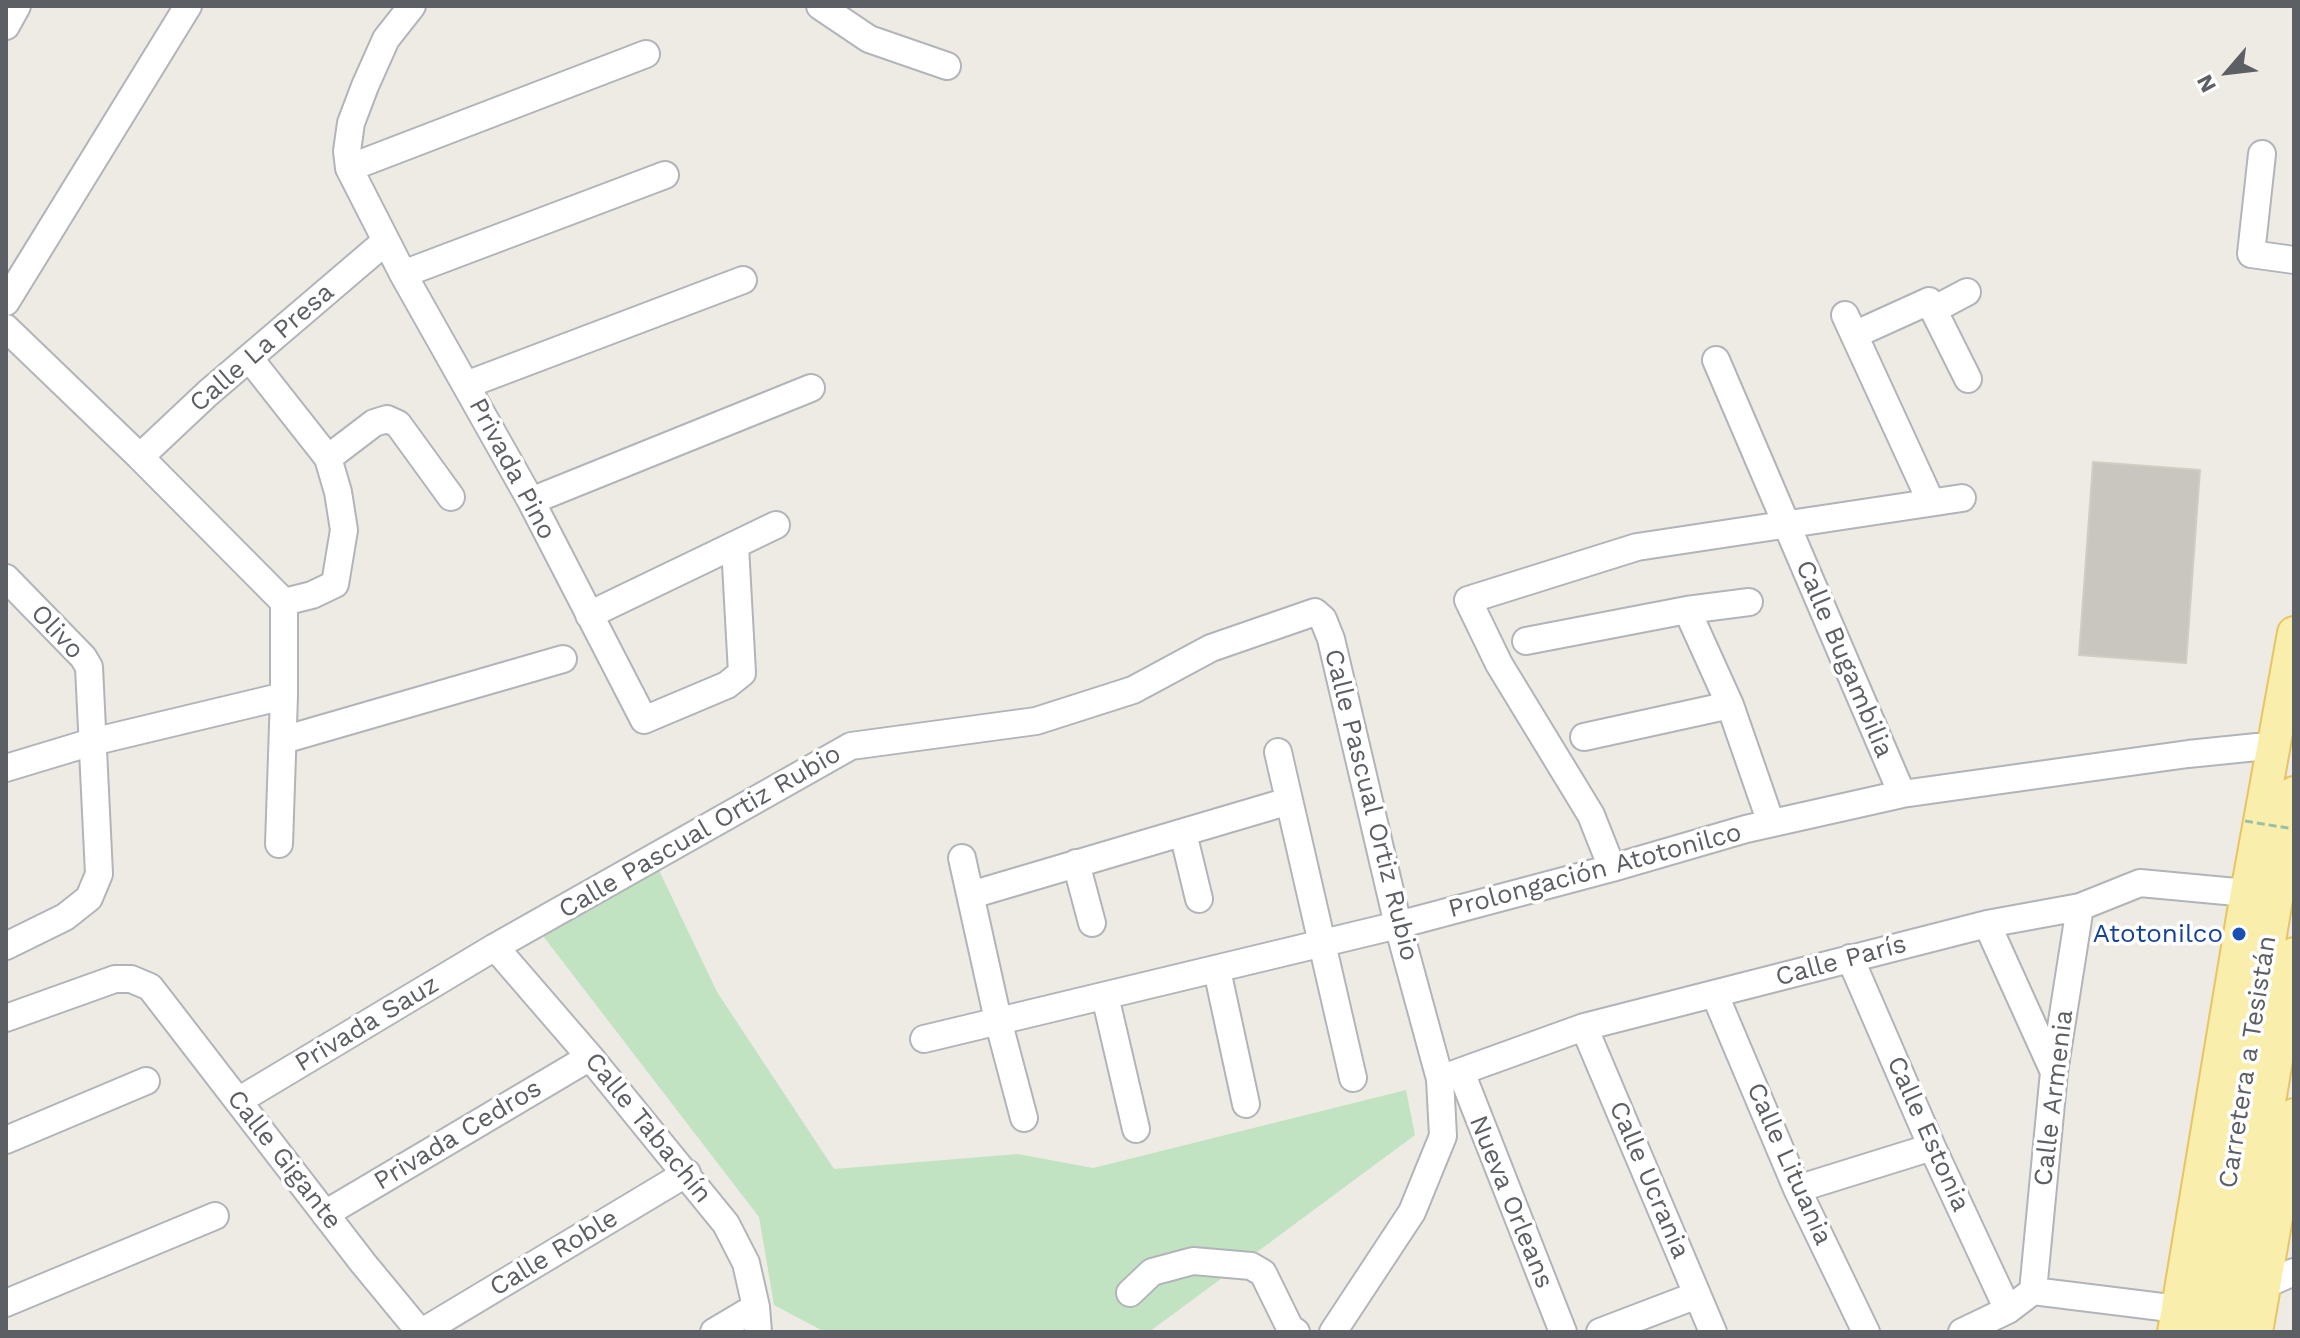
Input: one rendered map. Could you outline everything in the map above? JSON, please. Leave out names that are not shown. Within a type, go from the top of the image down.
[{"type":"main road","points":[[2176,1321],[2294,633]]},
{"type":"main road","name":"Carretera a Tesistán","points":[[2203,1332],[2294,793]]},
{"type":"main road","name":"Carretera a Tesistán","points":[[2230,1332],[2294,954]]},
{"type":"main road","points":[[2256,1332],[2294,1115]]},
{"type":"street","points":[[6,26],[17,6]]},
{"type":"street","points":[[6,302],[188,6]]},
{"type":"street","name":"Privada Pino","points":[[412,6],[386,39],[365,86],[351,123],[347,151],[349,168],[403,274],[531,501],[644,720],[727,685],[742,673],[735,546]]},
{"type":"street","points":[[820,6],[869,39],[947,66]]},
{"type":"street","points":[[349,168],[646,54]]},
{"type":"street","points":[[2262,154],[2251,254],[2294,260]]},
{"type":"street","points":[[403,274],[665,175]]},
{"type":"street","name":"Calle La Presa","points":[[140,457],[208,393],[386,241]]},
{"type":"street","points":[[466,385],[743,280]]},
{"type":"street","points":[[1933,310],[1967,292]]},
{"type":"street","points":[[1931,502],[1850,325],[1929,301],[1968,379]]},
{"type":"street","points":[[6,328],[284,602],[279,844]]},
{"type":"street","points":[[250,359],[328,458],[344,530],[335,584],[312,595],[284,602]]},
{"type":"street","name":"Calle Bugambilia","points":[[1716,360],[1902,794]]},
{"type":"street","points":[[531,501],[811,388]]},
{"type":"street","points":[[328,458],[374,423],[387,419],[398,424],[451,497]]},
{"type":"street","name":"Calle Bugambilia","points":[[1612,868],[1591,815],[1499,664],[1468,600],[1637,547],[1962,498]]},
{"type":"street","points":[[589,615],[776,525]]},
{"type":"street","name":"Olivo","points":[[6,578],[83,657],[89,667],[99,874],[89,898],[65,917],[6,946]]},
{"type":"street","points":[[1526,641],[1687,610],[1749,602]]},
{"type":"street","points":[[1687,610],[1730,705],[1771,823]]},
{"type":"street","name":"Calle Pascual Ortiz Rubio","points":[[495,947],[851,746],[1036,721],[1133,690],[1211,648],[1315,612],[1323,619],[1331,639],[1398,925],[1450,1076]]},
{"type":"street","points":[[283,740],[563,659]]},
{"type":"street","points":[[6,768],[92,742],[284,696]]},
{"type":"street","points":[[1584,737],[1730,705]]},
{"type":"street","name":"Prolongación Atotonilco","points":[[924,1039],[1323,944],[1771,823],[1902,794],[2188,754],[2273,748]]},
{"type":"street","points":[[1278,752],[1353,1078]]},
{"type":"street","points":[[971,895],[1289,801]]},
{"type":"street","points":[[1183,833],[1199,899]]},
{"type":"street","points":[[962,858],[998,1020],[1024,1118]]},
{"type":"street","points":[[1076,863],[1092,923]]},
{"type":"street","name":"Calle París","points":[[1450,1076],[1584,1027],[1987,924],[2080,907],[2140,883],[2247,893]]},
{"type":"street","name":"Calle Armenia","points":[[2033,1291],[2054,1072],[2080,907]]},
{"type":"street","points":[[1987,924],[2054,1072]]},
{"type":"street","name":"Calle Tabachín","points":[[495,947],[687,1173],[726,1224],[746,1263],[757,1320]]},
{"type":"street","name":"Privada Sauz","points":[[238,1101],[495,947]]},
{"type":"street","name":"Calle Estonia","points":[[1850,958],[1932,1147],[2008,1310]]},
{"type":"street","points":[[1217,970],[1246,1104]]},
{"type":"street","name":"Calle Gigante","points":[[6,1018],[115,979],[131,979],[150,987],[325,1214],[421,1332]]},
{"type":"street","name":"Calle Lituania","points":[[1715,995],[1797,1189],[1866,1332]]},
{"type":"street","points":[[1105,996],[1136,1129]]},
{"type":"street","name":"Calle Ucrania","points":[[1584,1027],[1713,1332]]},
{"type":"street","name":"Privada Cedros","points":[[325,1214],[590,1057]]},
{"type":"street","points":[[1333,1332],[1412,1212],[1443,1136],[1450,1076]]},
{"type":"street","name":"Nueva Orleans","points":[[1450,1076],[1563,1332]]},
{"type":"street","points":[[6,1140],[146,1081]]},
{"type":"street","points":[[1797,1189],[1932,1147]]},
{"type":"street","name":"Calle Roble","points":[[421,1332],[687,1173]]},
{"type":"street","points":[[6,1303],[215,1216]]},
{"type":"street","points":[[1130,1293],[1152,1272],[1193,1261],[1251,1266],[1263,1273],[1290,1328],[1296,1332]]},
{"type":"street","points":[[2264,1285],[2294,1272]]},
{"type":"street","points":[[1962,1332],[2008,1310],[2033,1291],[2176,1321]]},
{"type":"street","points":[[1600,1332],[1697,1295]]},
{"type":"street","points":[[714,1332],[757,1320]]},
{"type":"path","points":[[2245,821],[2294,829]]},
{"type":"green space","points":[[656,864],[717,992],[834,1169],[1018,1154],[1093,1168],[1406,1090],[1415,1135],[1149,1332],[825,1332],[774,1305],[759,1217],[530,919]]},
{"type":"building","points":[[2093,462],[2200,470],[2186,663],[2079,655]]},
{"type":"place","name":"Atotonilco","points":[[2239,934]]}]
